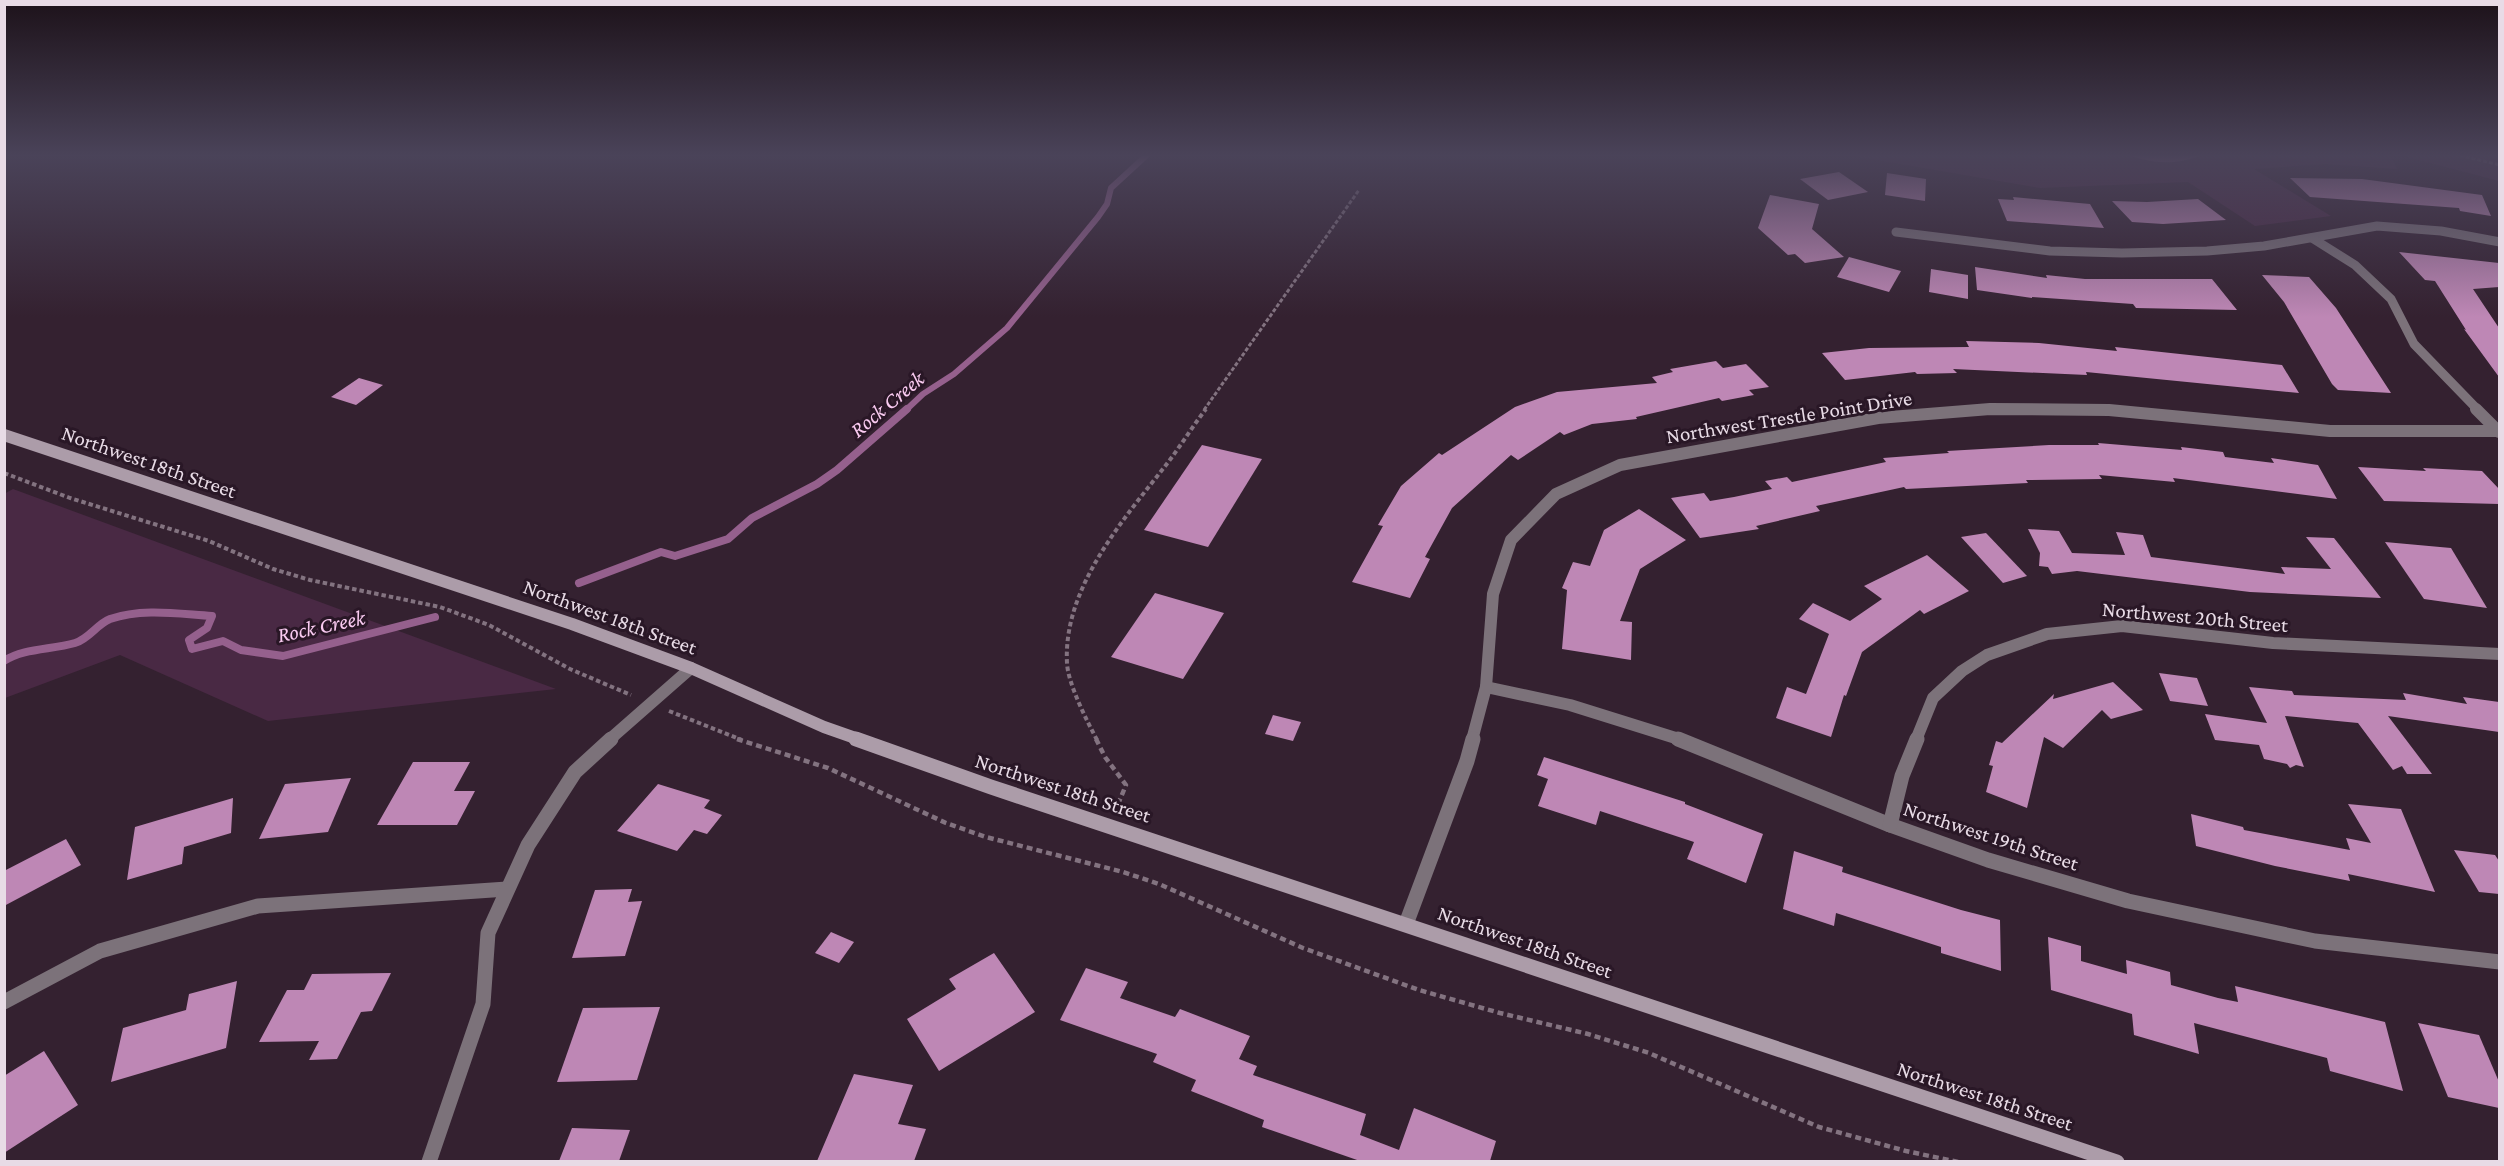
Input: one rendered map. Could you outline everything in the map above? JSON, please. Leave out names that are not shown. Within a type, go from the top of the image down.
[{"type":"street","points":[[1896,232],[2050,251],[2122,253],[2207,251],[2264,246],[2377,226],[2441,231],[2499,242]]},
{"type":"street","points":[[2312,238],[2355,265],[2391,299],[2414,344],[2498,432]]},
{"type":"street","name":"Northwest Trestle Point Drive","points":[[1406,924],[1467,761],[1486,687],[1493,594],[1510,540],[1556,494],[1620,465],[1878,418],[1990,408],[2109,410],[2330,431],[2498,432]]},
{"type":"street","name":"Northwest 18th Street","points":[[4,435],[572,624],[691,668],[824,727],[980,783],[2116,1161]]},
{"type":"street","name":"Northwest 20th Street","points":[[1890,825],[1902,776],[1933,698],[1962,671],[1987,655],[2047,634],[2122,626],[2273,643],[2499,654]]},
{"type":"street","points":[[429,1161],[437,1144],[483,1004],[488,933],[528,845],[575,772],[649,703],[691,668]]},
{"type":"street","name":"Northwest 19th Street","points":[[1486,687],[1570,705],[1649,728],[1706,749],[1763,775],[1890,825],[1988,860],[2128,901],[2315,941],[2499,962]]},
{"type":"street","points":[[4,1002],[100,951],[258,906],[507,889]]},
{"type":"path","points":[[1109,826],[1126,785],[1105,757],[1083,713],[1067,664],[1071,625],[1087,577],[1109,538],[1168,462],[1346,208]]},
{"type":"path","points":[[4,472],[70,498],[209,541],[273,569],[310,580],[440,607],[489,625],[570,669],[649,703],[726,735],[828,768],[946,823],[986,837],[1123,872],[1159,884],[1303,948],[1419,990],[1500,1013],[1588,1034],[1649,1053],[1819,1127],[1958,1161]]},
{"type":"shaded area","points":[[2228,208],[2319,208],[2331,216],[2255,226]]},
{"type":"shaded area","points":[[13,489],[556,689],[268,721],[120,655],[5,698],[4,494]]},
{"type":"building","points":[[1765,208],[1818,208],[1812,229],[1844,257],[1805,263],[1795,254],[1788,255],[1758,228]]},
{"type":"building","points":[[2002,208],[2093,208],[2104,228],[2007,221]]},
{"type":"building","points":[[2119,208],[2211,208],[2226,220],[2163,224],[2132,222]]},
{"type":"building","points":[[2459,208],[2488,208],[2491,216],[2460,211]]},
{"type":"building","points":[[2399,252],[2499,263],[2499,287],[2473,289],[2499,328],[2499,377],[2464,329],[2466,330],[2435,281],[2425,280]]},
{"type":"building","points":[[1849,257],[1901,271],[1889,292],[1837,277]]},
{"type":"building","points":[[1975,267],[2047,278],[2046,275],[2085,279],[2212,279],[2237,310],[2136,308],[2133,304],[2032,298],[1977,290]]},
{"type":"building","points":[[1931,269],[1968,275],[1968,299],[1929,292]]},
{"type":"building","points":[[2262,275],[2309,277],[2336,308],[2391,393],[2338,390],[2332,384],[2284,302]]},
{"type":"building","points":[[1966,341],[2039,343],[2117,351],[2115,347],[2282,365],[2299,393],[2086,372],[2087,375],[1953,369],[1957,373],[1917,374],[1915,372],[1845,380],[1822,353],[1869,348],[1969,347]]},
{"type":"building","points":[[1716,361],[1723,368],[1746,364],[1769,387],[1749,390],[1754,395],[1722,401],[1719,398],[1636,417],[1637,419],[1592,424],[1564,435],[1560,432],[1518,460],[1511,455],[1452,508],[1425,557],[1430,559],[1410,598],[1352,582],[1383,526],[1378,525],[1401,486],[1439,453],[1442,455],[1515,407],[1557,392],[1657,383],[1652,377],[1673,372],[1670,369]]},
{"type":"building","points":[[359,378],[383,385],[356,405],[331,397]]},
{"type":"building","points":[[2098,443],[2182,450],[2181,447],[2223,452],[2225,457],[2274,463],[2271,458],[2318,465],[2337,499],[2173,478],[2175,482],[2099,475],[2102,479],[2026,480],[2028,483],[1906,489],[1904,487],[1816,506],[1820,511],[1756,526],[1759,529],[1700,538],[1671,498],[1704,493],[1710,501],[1734,497],[1772,489],[1765,481],[1787,477],[1792,482],[1886,462],[1883,458],[1949,453],[1947,451],[2049,445],[2099,445]]},
{"type":"building","points":[[1202,445],[1262,459],[1208,547],[1144,530]]},
{"type":"building","points":[[2358,467],[2426,471],[2423,468],[2482,471],[2499,489],[2499,504],[2384,501]]},
{"type":"building","points":[[1639,509],[1686,540],[1640,569],[1620,621],[1632,622],[1631,660],[1562,649],[1567,590],[1562,588],[1573,562],[1590,566],[1604,530]]},
{"type":"building","points":[[2028,529],[2059,531],[2072,553],[2125,555],[2116,532],[2143,535],[2151,557],[2285,574],[2281,567],[2331,569],[2306,537],[2334,538],[2381,598],[2250,592],[2077,571],[2052,574],[2048,567],[2039,566],[2040,553]]},
{"type":"building","points":[[1986,533],[2027,576],[2003,583],[1961,537]]},
{"type":"building","points":[[2385,542],[2451,548],[2487,608],[2424,599]]},
{"type":"building","points":[[1927,555],[1969,591],[1924,614],[1920,610],[1862,652],[1846,696],[1844,695],[1831,737],[1776,718],[1787,687],[1806,694],[1829,634],[1799,619],[1813,603],[1850,621],[1882,599],[1864,586]]},
{"type":"building","points":[[1155,593],[1224,613],[1183,679],[1111,657]]},
{"type":"building","points":[[2159,673],[2197,678],[2208,706],[2170,701]]},
{"type":"building","points":[[2113,682],[2143,710],[2111,719],[2102,710],[2063,748],[2044,737],[2027,808],[1986,792],[1993,766],[1989,765],[1996,741],[2002,743],[2054,694],[2053,699]]},
{"type":"building","points":[[2249,687],[2292,691],[2294,695],[2406,700],[2403,693],[2467,704],[2463,697],[2499,702],[2499,732],[2388,716],[2432,774],[2407,774],[2402,766],[2393,770],[2358,723],[2285,716],[2304,767],[2296,765],[2290,768],[2287,764],[2264,759],[2259,745],[2215,740],[2205,714],[2267,723]]},
{"type":"building","points":[[1273,715],[1301,722],[1293,741],[1265,734]]},
{"type":"building","points":[[1544,757],[1685,802],[1685,804],[1763,834],[1746,883],[1687,859],[1694,842],[1600,811],[1596,825],[1538,806],[1548,779],[1537,775]]},
{"type":"building","points":[[413,762],[470,762],[454,791],[475,791],[457,825],[377,825]]},
{"type":"building","points":[[351,778],[328,832],[259,839],[285,784]]},
{"type":"building","points":[[658,784],[710,800],[704,808],[722,815],[707,834],[694,830],[677,851],[617,831]]},
{"type":"building","points":[[233,798],[231,833],[184,847],[182,864],[127,880],[135,827]]},
{"type":"building","points":[[2348,804],[2401,809],[2435,892],[2348,874],[2350,881],[2275,866],[2196,846],[2191,814],[2243,827],[2244,830],[2350,850],[2346,838],[2371,843]]},
{"type":"building","points":[[66,839],[81,865],[4,906],[4,871]]},
{"type":"building","points":[[2454,850],[2495,855],[2499,861],[2499,894],[2479,892]]},
{"type":"building","points":[[1794,851],[1843,867],[1842,872],[2000,920],[2001,971],[1941,953],[1941,947],[1836,913],[1834,926],[1783,909]]},
{"type":"building","points":[[632,889],[628,902],[642,901],[625,956],[572,958],[595,890]]},
{"type":"building","points":[[831,932],[854,942],[839,963],[815,953]]},
{"type":"building","points":[[2048,937],[2081,946],[2081,961],[2127,974],[2126,960],[2170,972],[2171,985],[2218,998],[2238,1002],[2235,986],[2385,1022],[2403,1091],[2330,1071],[2327,1058],[2194,1023],[2199,1054],[2134,1035],[2132,1014],[2051,990]]},
{"type":"building","points":[[994,953],[1035,1012],[939,1071],[907,1019],[956,989],[949,979]]},
{"type":"building","points":[[1086,968],[1128,982],[1120,998],[1175,1017],[1180,1009],[1250,1036],[1239,1059],[1257,1066],[1253,1075],[1366,1114],[1360,1135],[1399,1150],[1414,1108],[1496,1141],[1490,1161],[1360,1161],[1262,1127],[1264,1120],[1191,1091],[1196,1080],[1153,1062],[1157,1054],[1060,1020]]},
{"type":"building","points":[[391,973],[372,1011],[361,1012],[337,1059],[309,1060],[319,1041],[259,1042],[287,990],[304,990],[312,974]]},
{"type":"building","points":[[237,981],[226,1048],[111,1082],[123,1028],[186,1010],[189,994]]},
{"type":"building","points":[[660,1007],[637,1080],[557,1082],[583,1008]]},
{"type":"building","points":[[2418,1023],[2479,1035],[2499,1082],[2499,1108],[2448,1097]]},
{"type":"building","points":[[44,1051],[78,1105],[4,1153],[4,1076]]},
{"type":"building","points":[[854,1074],[913,1085],[898,1124],[926,1129],[914,1161],[817,1161]]},
{"type":"building","points":[[572,1128],[630,1130],[619,1161],[559,1161]]},
{"type":"waterway","name":"Rock Creek","points":[[906,410],[923,394],[954,374],[1007,328],[1104,208]]},
{"type":"waterway","name":"Rock Creek","points":[[579,583],[661,552],[675,556],[728,539],[752,518],[817,484],[837,470],[907,409]]},
{"type":"waterway","name":"Rock Creek","points":[[4,661],[29,651],[75,643],[110,619],[135,614],[212,616],[207,628],[189,640],[192,649],[223,641],[241,650],[283,656],[435,617]]}]
